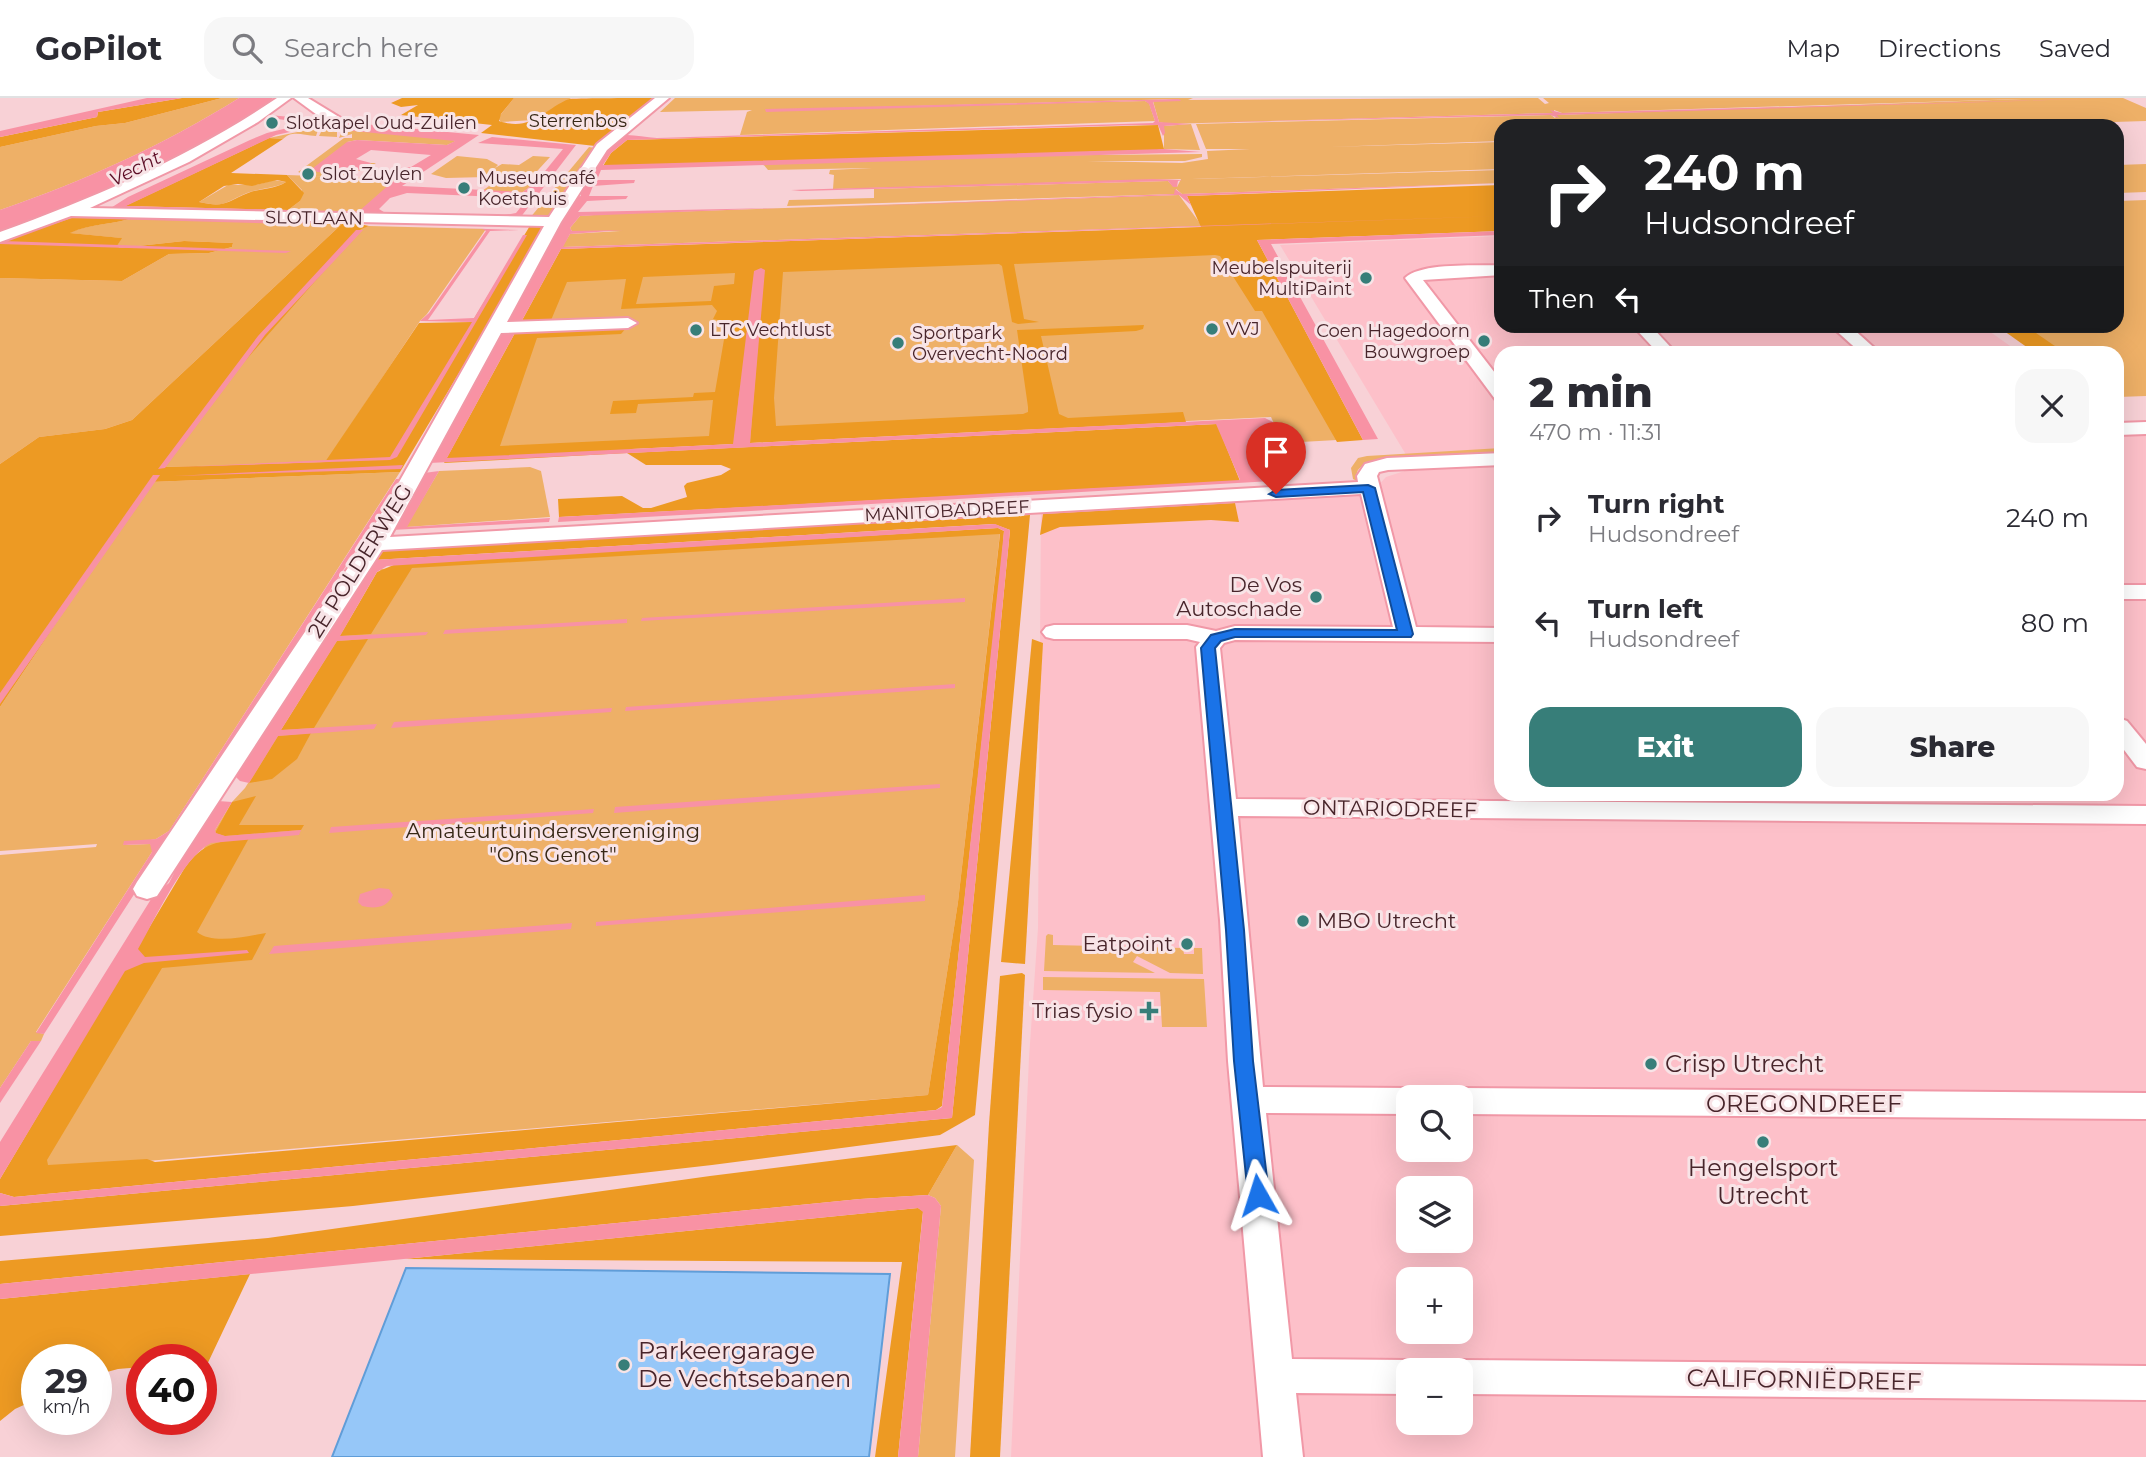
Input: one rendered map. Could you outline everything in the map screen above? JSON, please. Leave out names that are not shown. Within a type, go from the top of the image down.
[{"type":"street","points":[[0,237],[74,212],[260,116],[285,98]]},
{"type":"street","points":[[300,98],[338,120]]},
{"type":"street","name":"2E POLDERWEG","points":[[147,889],[374,544],[554,222],[601,147],[663,98]]},
{"type":"street","name":"SLOTLAAN","points":[[74,212],[554,222]]},
{"type":"street","points":[[1494,270],[1427,273],[1413,278],[1494,384]]},
{"type":"street","points":[[496,328],[628,323]]},
{"type":"street","points":[[1649,333],[1661,346]]},
{"type":"street","points":[[1848,333],[1863,346]]},
{"type":"street","points":[[2124,429],[2146,428]]},
{"type":"street","points":[[1406,634],[1368,488],[1367,475],[1372,468],[1387,464],[1494,459]]},
{"type":"street","name":"MANITOBADREEF","points":[[374,544],[1368,488]]},
{"type":"street","points":[[2124,592],[2146,592]]},
{"type":"street","points":[[1054,632],[1187,632],[1216,638],[1235,633],[1494,635]]},
{"type":"street","points":[[1216,638],[1208,648],[1283,1457]]},
{"type":"street","points":[[2124,734],[2146,761]]},
{"type":"street","name":"ONTARIODREEF","points":[[1222,807],[2146,816]]},
{"type":"street","points":[[1249,1100],[1396,1101]]},
{"type":"street","name":"OREGONDREEF","points":[[1473,1101],[2146,1106]]},
{"type":"street","points":[[1276,1376],[1396,1377]]},
{"type":"street","name":"CALIFORNIËDREEF","points":[[1473,1377],[2146,1384]]},
{"type":"shaded area","points":[[1494,236],[1494,333],[1992,333],[2010,346],[1494,346],[1494,801],[2124,801],[2124,430],[2146,429],[2146,1457],[1011,1457],[1029,1058],[1038,928],[1041,508],[1374,490],[1386,477],[1414,468],[1280,245]]},
{"type":"green space","points":[[182,98],[222,98],[125,123],[96,126],[0,147],[0,137],[97,117],[98,112]]},
{"type":"green space","points":[[222,98],[239,98],[123,161],[0,210],[0,147],[96,126],[125,123]]},
{"type":"green space","name":"Sterrenbos","points":[[402,98],[514,98],[501,114],[499,121],[520,124],[537,118],[569,99],[656,98],[595,146],[481,133],[492,125],[401,115],[418,105],[401,107],[391,103]]},
{"type":"green space","points":[[514,98],[571,98],[534,120],[501,122],[498,118]]},
{"type":"green space","points":[[675,98],[1538,98],[1545,104],[1549,103],[1543,98],[2123,98],[2146,108],[2146,121],[1494,119],[1494,141],[1328,147],[1494,142],[1494,169],[1192,179],[1494,170],[1494,183],[1182,194],[1176,189],[1175,194],[787,206],[789,200],[874,198],[874,189],[1168,181],[1177,187],[1181,179],[833,189],[834,175],[829,174],[830,170],[872,168],[768,170],[763,164],[1003,156],[1202,154],[1202,157],[1185,161],[1087,161],[1182,163],[1208,159],[1207,151],[1250,149],[1206,149],[1196,124],[1551,115],[1555,118],[1557,115],[2022,99],[1562,113],[1554,110],[1554,113],[1167,124],[1159,122],[1153,101],[1179,99],[766,110],[1145,101],[1149,103],[1155,121],[740,135],[747,112],[752,110],[660,112]]},
{"type":"green space","points":[[1191,124],[1200,150],[1164,149],[1164,126]]},
{"type":"green space","points":[[1158,125],[1164,149],[1157,150],[603,166],[611,153],[627,140]]},
{"type":"green space","points":[[321,127],[456,141],[447,145],[357,140],[347,142],[360,170],[376,163],[358,171],[337,176],[298,172],[344,138],[352,138],[352,134],[339,138],[342,131],[330,131],[337,132],[337,137],[319,136],[322,130],[318,130],[316,136],[294,134],[283,139],[269,138]]},
{"type":"green space","points":[[269,138],[283,139],[231,173],[287,175],[304,193],[300,201],[288,210],[125,206]],"holes":[[[277,180],[286,182],[225,203],[199,202],[224,186],[252,186]]]},
{"type":"green space","points":[[589,147],[595,148],[553,218],[529,219]]},
{"type":"green space","points":[[457,156],[487,159],[498,165],[495,168],[502,164],[519,165],[533,156],[550,157],[529,180],[537,181],[523,192],[482,191],[503,176],[499,175],[493,179],[446,178],[431,174]]},
{"type":"green space","points":[[2146,164],[2146,192],[2124,193],[2124,165]]},
{"type":"green space","points":[[287,175],[397,179],[359,212],[288,210],[300,201],[302,190]]},
{"type":"green space","points":[[274,180],[286,182],[247,193],[225,203],[199,202],[228,185],[256,185]]},
{"type":"green space","points":[[1494,185],[1494,231],[1257,240],[1363,440],[1337,442],[1262,311],[1255,311],[1220,256],[1215,255],[1014,264],[1024,319],[1039,322],[1018,324],[1012,322],[1002,266],[999,264],[783,272],[774,398],[776,426],[1023,414],[1028,412],[1028,407],[1017,330],[1144,325],[1143,329],[1136,331],[1041,336],[1059,414],[1068,418],[1183,412],[1186,422],[750,443],[764,269],[739,395],[734,444],[632,449],[628,453],[1217,424],[1240,481],[559,517],[558,499],[622,496],[643,508],[651,508],[687,497],[684,486],[687,483],[721,475],[731,469],[721,465],[646,465],[627,453],[444,463],[516,331],[626,328],[621,334],[537,338],[500,446],[709,436],[713,400],[638,404],[636,413],[610,414],[613,401],[693,397],[694,393],[715,392],[727,322],[713,319],[717,311],[712,305],[621,309],[626,279],[567,282],[549,325],[519,326],[561,249],[1201,227],[1187,196]],"holes":[[[735,273],[734,284],[714,286],[711,301],[636,304],[643,277]]]},
{"type":"green space","points":[[1179,195],[1202,226],[562,247],[570,234],[620,231],[572,231],[570,228],[580,216]]},
{"type":"green space","points":[[2146,200],[2146,396],[2124,397],[2124,346],[2045,346],[2025,333],[2124,333],[2124,201]]},
{"type":"green space","points":[[76,216],[136,217],[70,233],[122,238],[117,246],[120,248],[184,241],[233,243],[232,247],[209,253],[169,254],[122,281],[0,278],[0,242]]},
{"type":"green space","points":[[136,217],[345,221],[132,420],[105,429],[39,437],[0,464],[0,278],[122,281],[169,254],[209,253],[232,247],[233,243],[184,241],[120,248],[117,246],[121,238],[69,233],[85,227]]},
{"type":"green space","points":[[345,221],[369,226],[361,229],[238,369],[163,467],[325,462],[419,323],[472,322],[531,224],[547,225],[400,472],[151,482],[0,707],[0,464],[39,437],[105,429],[132,420]]},
{"type":"green space","points":[[361,228],[486,229],[420,321],[326,462],[162,467],[255,348]]},
{"type":"green space","name":"Sportpark Overvecht-Noord","points":[[1236,246],[1337,440],[1283,443],[1271,417],[451,456],[550,269]]},
{"type":"green space","points":[[2007,333],[2036,333],[2055,346],[2025,346]]},
{"type":"green space","points":[[1494,448],[1494,454],[1491,455],[1372,462],[1360,468],[1357,481],[1353,479],[1351,468],[1358,458]]},
{"type":"green space","points":[[530,467],[541,471],[550,517],[406,527],[439,471]]},
{"type":"green space","points":[[400,472],[169,831],[156,839],[123,845],[153,846],[152,852],[36,1032],[44,1034],[41,1041],[31,1041],[0,1088],[0,855],[96,847],[97,844],[0,851],[0,707],[151,482]]},
{"type":"green space","points":[[1235,503],[1239,522],[1211,520],[1060,527],[1040,535],[1043,514]]},
{"type":"green space","points":[[1030,515],[975,1115],[940,1135],[712,1165],[353,1206],[0,1236],[0,1206],[952,1118],[1010,530],[994,524],[374,560],[374,552],[389,547]]},
{"type":"green space","points":[[998,528],[1004,531],[1002,557],[942,1106],[936,1110],[14,1197],[0,1193],[0,1179],[184,869],[198,853],[212,844],[249,838],[197,932],[221,939],[266,933],[252,960],[162,968],[47,1160],[48,1165],[147,1159],[155,1162],[928,1095],[958,902],[1000,534],[412,568],[371,634],[340,636],[377,572],[396,564]]},
{"type":"green space","name":"Amateurtuindersvereniging \"Ons Genot\"","points":[[1000,533],[958,902],[928,1095],[6,1173],[232,802],[245,788],[381,569]]},
{"type":"green space","points":[[368,639],[314,728],[281,730],[337,641]]},
{"type":"green space","points":[[1032,639],[1043,643],[1025,964],[1001,962]]},
{"type":"green space","points":[[311,733],[297,759],[272,779],[249,783],[278,736]]},
{"type":"green space","points":[[256,796],[239,825],[304,825],[301,830],[225,836],[215,833],[232,802]]},
{"type":"green space","points":[[1048,934],[1053,935],[1053,945],[1183,948],[1184,954],[1194,954],[1194,948],[1202,948],[1203,974],[1170,973],[1137,956],[1133,962],[1155,973],[1044,971]]},
{"type":"green space","points":[[1022,973],[1025,975],[1000,1457],[970,1457],[1000,976]]},
{"type":"green space","points":[[1043,977],[1204,979],[1207,1027],[1162,1027],[1160,992],[1043,990]]},
{"type":"green space","points":[[957,1145],[974,1160],[955,1457],[918,1457],[941,1206],[935,1198],[928,1195]]},
{"type":"green space","points":[[957,1145],[928,1195],[860,1199],[0,1284],[0,1261],[268,1238],[710,1176]]},
{"type":"green space","points":[[918,1208],[923,1211],[898,1457],[875,1457],[902,1262],[404,1259]]},
{"type":"green space","points":[[250,1274],[217,1344],[126,1344],[126,1368],[112,1371],[112,1344],[21,1344],[21,1406],[0,1421],[0,1299]]},
{"type":"water","points":[[147,98],[182,98],[98,112],[97,117],[0,137],[0,131]]},
{"type":"water","name":"Vecht","points":[[239,98],[273,98],[259,114],[479,135],[402,186],[523,192],[537,181],[563,149],[478,143],[492,137],[576,145],[520,218],[494,217],[516,213],[524,203],[522,198],[407,193],[390,198],[379,209],[387,214],[106,211],[128,197],[250,140],[308,123],[255,116],[95,198],[0,232],[0,210],[123,161]],"holes":[[[313,127],[455,141],[447,145],[357,140],[347,142],[313,168],[317,172],[346,173],[360,170],[371,163],[356,159],[371,150],[431,155],[411,167],[399,168],[392,173],[399,176],[358,212],[126,206],[276,135]]]},
{"type":"water","points":[[2114,98],[1557,115],[1559,118],[1550,115],[1196,123],[1553,113],[1550,110],[1562,113]]},
{"type":"water","points":[[1179,99],[1181,101],[1153,102],[1159,122],[1191,124],[1164,126],[1163,136],[1158,125],[1136,125],[627,140],[611,153],[603,165],[1164,149],[1201,152],[601,170],[597,180],[635,180],[634,183],[593,186],[589,196],[628,196],[626,199],[587,201],[578,212],[779,208],[580,216],[570,228],[572,231],[623,230],[570,234],[563,247],[1494,216],[561,249],[519,326],[505,323],[575,197],[581,196],[581,193],[577,192],[617,136],[657,138],[1155,121],[1149,104],[1145,101],[766,112],[765,109]]},
{"type":"water","points":[[1182,180],[1178,181],[1177,187],[1173,187],[1168,181],[791,190]]},
{"type":"water","points":[[1494,183],[1187,196],[1191,205],[1179,195],[785,209],[1174,194],[1175,189],[1182,194]]},
{"type":"water","points":[[73,216],[323,222],[290,224],[72,218],[3,241],[291,251],[286,253],[0,244],[0,240]]},
{"type":"water","points":[[427,227],[519,230],[490,231],[428,320],[474,318],[523,235],[527,235],[397,457],[390,460],[180,467],[390,457],[472,322],[420,321],[429,313],[486,231]]},
{"type":"water","points":[[356,230],[363,230],[265,335],[165,468],[158,469],[258,336]]},
{"type":"water","points":[[1494,231],[1494,235],[1271,244],[1378,439],[1363,440],[1257,240]]},
{"type":"water","points":[[761,268],[765,270],[750,443],[1265,418],[1273,422],[1292,476],[1290,480],[558,522],[559,517],[1240,480],[1216,424],[429,463],[501,333],[516,331],[447,458],[733,444],[754,271]]},
{"type":"water","points":[[403,465],[401,469],[173,476]]},
{"type":"water","points":[[439,471],[407,527],[550,518],[549,522],[391,530],[424,473]]},
{"type":"water","points":[[153,475],[160,475],[0,704],[0,693]]},
{"type":"water","points":[[396,479],[402,479],[44,1034],[36,1033],[152,852],[150,844],[123,845],[124,841],[156,839],[169,831]]},
{"type":"water","points":[[995,524],[1010,530],[952,1118],[0,1206],[0,1193],[14,1197],[936,1110],[942,1107],[1004,531],[998,528],[387,566],[377,572],[340,636],[428,632],[426,635],[337,641],[281,730],[377,724],[374,729],[278,736],[249,783],[240,781],[234,775],[373,560]]},
{"type":"water","points":[[965,598],[965,602],[641,621],[642,618]]},
{"type":"water","points":[[627,619],[627,623],[443,634],[445,630]]},
{"type":"water","points":[[955,684],[955,688],[625,711],[626,707]]},
{"type":"water","points":[[612,708],[611,712],[391,728],[394,722]]},
{"type":"water","points":[[940,784],[940,788],[614,813],[615,807]]},
{"type":"water","points":[[218,801],[232,802],[215,830],[216,833],[225,836],[301,830],[299,835],[211,843],[200,851],[180,875],[138,949],[145,957],[247,950],[249,953],[144,963],[125,971],[0,1179],[0,1142],[153,896],[169,883],[174,873],[171,869]]},
{"type":"water","points":[[594,809],[593,813],[329,833],[331,827]]},
{"type":"water","points":[[379,888],[389,889],[393,895],[384,905],[367,907],[358,902],[360,894]]},
{"type":"water","points":[[925,895],[925,901],[596,926],[596,922]]},
{"type":"water","points":[[572,923],[571,929],[269,954],[274,946]]},
{"type":"water","points":[[31,1041],[41,1041],[0,1103],[0,1088]]},
{"type":"water","points":[[928,1195],[935,1198],[941,1206],[918,1457],[898,1457],[923,1212],[918,1208],[0,1299],[0,1284],[860,1199]]},
{"type":"building","name":"Parkeergarage De Vechtsebanen","points":[[406,1268],[890,1274],[869,1457],[332,1457]]},
{"type":"place","name":"Slotkapel Oud-Zuilen","points":[[272,123]]},
{"type":"place","name":"Slot Zuylen","points":[[308,174]]},
{"type":"place","name":"Museumcafé Koetshuis","points":[[464,188]]},
{"type":"place","name":"Meubelspuiterij MultiPaint","points":[[1366,278]]},
{"type":"place","name":"VVJ","points":[[1212,329]]},
{"type":"place","name":"LTC Vechtlust","points":[[696,330]]},
{"type":"place","name":"Coen Hagedoorn Bouwgroep","points":[[1484,341]]},
{"type":"place","name":"Sportpark Overvecht-Noord","points":[[898,343]]},
{"type":"place","name":"De Vos Autoschade","points":[[1316,597]]},
{"type":"place","name":"MBO Utrecht","points":[[1303,921]]},
{"type":"place","name":"Eatpoint","points":[[1187,944]]},
{"type":"place","name":"Trias fysio","points":[[1149,1011]]},
{"type":"place","name":"Crisp Utrecht","points":[[1651,1064]]},
{"type":"place","name":"Hengelsport Utrecht","points":[[1763,1142]]},
{"type":"place","name":"Parkeergarage De Vechtsebanen","points":[[624,1365]]},
{"type":"route","points":[[1258,1195],[1208,648],[1216,638],[1235,633],[1406,634],[1368,488],[1276,494]]}]
